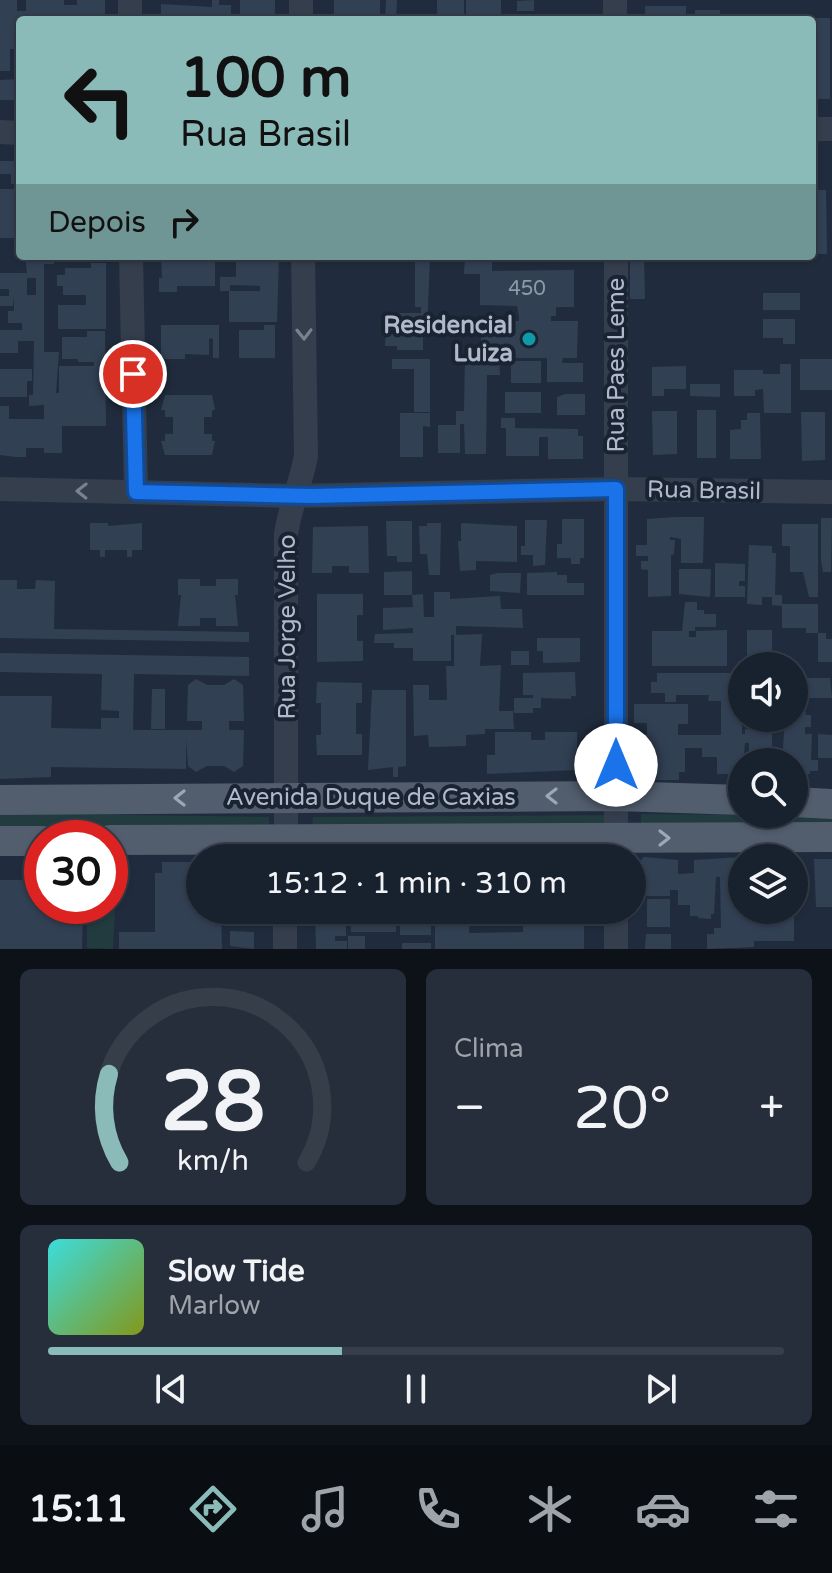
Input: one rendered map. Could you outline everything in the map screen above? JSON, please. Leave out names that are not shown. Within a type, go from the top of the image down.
[{"type":"main road","name":"Avenida Duque de Caxias","points":[[0,800],[616,796],[728,800]]},
{"type":"main road","points":[[808,803],[832,804]]},
{"type":"main road","name":"Avenida Duque de Caxias","points":[[646,846],[832,837]]},
{"type":"main road","points":[[0,841],[24,841]]},
{"type":"main road","name":"Avenida Duque de Caxias","points":[[128,841],[188,844]]},
{"type":"street","points":[[131,260],[136,492]]},
{"type":"street","name":"Rua Jorge Velho","points":[[286,844],[286,534],[306,456],[303,260]]},
{"type":"street","name":"Rua Paes Leme","points":[[616,260],[616,844]]},
{"type":"street","name":"Rua Brasil","points":[[0,489],[294,496],[616,489],[832,492]]},
{"type":"street","points":[[285,924],[285,949]]},
{"type":"street","points":[[616,924],[616,949]]},
{"type":"green space","points":[[0,813],[269,817],[269,834],[128,833],[128,820],[24,820],[24,832],[0,832]]},
{"type":"green space","points":[[641,814],[728,815],[728,828],[808,828],[808,816],[832,816],[832,832],[641,833]]},
{"type":"green space","points":[[612,815],[613,833],[311,834],[313,817]]},
{"type":"green space","points":[[87,924],[114,924],[113,949],[87,948]]},
{"type":"building","points":[[0,0],[17,0],[17,11],[26,11],[26,0],[64,0],[64,5],[77,5],[77,0],[105,0],[105,16],[16,16],[16,49],[10,49],[10,71],[0,71]]},
{"type":"building","points":[[212,0],[219,0],[219,5],[231,5],[231,16],[161,16],[161,4],[212,7]]},
{"type":"building","points":[[240,0],[275,0],[275,16],[240,16]]},
{"type":"building","points":[[334,0],[380,0],[380,16],[334,16]]},
{"type":"building","points":[[386,0],[397,0],[396,16],[385,16]]},
{"type":"building","points":[[437,0],[464,0],[464,16],[437,16]]},
{"type":"building","points":[[466,0],[501,0],[501,16],[466,16]]},
{"type":"building","points":[[534,0],[534,11],[517,11],[517,1]]},
{"type":"building","points":[[645,6],[686,6],[686,16],[645,16]]},
{"type":"building","points":[[695,10],[720,10],[720,16],[695,16]]},
{"type":"building","points":[[816,18],[830,18],[830,99],[816,99]]},
{"type":"building","points":[[16,79],[16,100],[0,100],[0,80]]},
{"type":"building","points":[[0,161],[16,161],[16,184],[11,184],[11,174],[0,174]]},
{"type":"building","points":[[0,189],[16,189],[16,238],[0,238]]},
{"type":"building","points":[[816,190],[826,190],[827,254],[816,254]]},
{"type":"building","points":[[25,260],[54,260],[54,264],[44,264],[44,352],[59,352],[56,393],[59,393],[59,366],[94,366],[94,362],[62,359],[62,337],[87,337],[87,331],[105,331],[106,426],[62,426],[62,453],[44,453],[44,448],[26,448],[26,457],[0,455],[0,406],[9,406],[9,419],[44,419],[44,405],[29,406],[29,395],[33,395],[34,341],[18,341],[18,353],[0,353],[0,330],[22,330],[22,323],[8,323],[8,311],[14,311],[14,295],[13,306],[0,306],[0,296],[9,296],[9,289],[0,289],[0,273],[27,273]],"holes":[[[27,278],[36,278],[36,295],[27,295]]]},
{"type":"building","points":[[161,260],[215,260],[215,286],[177,286],[177,292],[159,292],[159,278],[162,278]]},
{"type":"building","points":[[236,260],[279,260],[277,322],[229,322],[229,291],[220,291],[220,277],[236,277]],"holes":[[[230,285],[260,286],[260,291],[230,291]]]},
{"type":"building","points":[[415,260],[430,260],[427,331],[423,331],[423,350],[397,350],[397,346],[385,346],[386,330],[398,330],[398,313],[421,313],[421,307],[415,307]]},
{"type":"building","points":[[465,260],[492,260],[492,271],[574,270],[574,307],[556,307],[556,316],[551,316],[551,321],[578,321],[577,358],[563,358],[562,363],[583,363],[583,382],[547,382],[547,358],[499,358],[500,375],[487,375],[486,454],[465,454],[464,424],[460,424],[460,453],[438,453],[438,425],[456,425],[456,411],[464,411],[465,357],[481,357],[481,321],[519,321],[519,316],[517,306],[480,305],[480,274],[464,274]]},
{"type":"building","points":[[630,260],[644,260],[645,299],[630,299]]},
{"type":"building","points":[[91,263],[106,263],[106,329],[58,329],[58,305],[86,305],[86,295],[63,295],[63,286],[57,286],[57,275],[65,275],[65,268],[91,268]]},
{"type":"building","points":[[763,293],[800,293],[800,310],[763,310]]},
{"type":"building","points":[[763,319],[795,319],[795,344],[783,344],[783,338],[763,338]]},
{"type":"building","points":[[161,325],[219,325],[219,358],[213,358],[213,339],[209,338],[209,355],[185,354],[185,359],[161,359]]},
{"type":"building","points":[[264,325],[275,325],[275,358],[239,358],[239,330],[264,330]]},
{"type":"building","points":[[392,359],[430,359],[430,412],[414,412],[414,369],[392,369]]},
{"type":"building","points":[[800,359],[832,359],[832,390],[800,390]]},
{"type":"building","points":[[511,361],[541,361],[541,383],[511,383]]},
{"type":"building","points":[[780,364],[791,364],[791,413],[764,413],[763,389],[755,390],[755,396],[734,396],[734,370],[763,370],[763,374],[780,374]]},
{"type":"building","points":[[686,366],[686,389],[664,389],[664,396],[652,396],[652,367]]},
{"type":"building","points":[[0,369],[32,369],[32,381],[27,381],[27,397],[0,397]]},
{"type":"building","points":[[690,384],[720,384],[720,397],[690,396]]},
{"type":"building","points":[[505,392],[541,392],[541,413],[505,413]]},
{"type":"building","points":[[585,394],[585,415],[557,415],[557,397]]},
{"type":"building","points":[[165,395],[212,395],[215,410],[212,410],[212,417],[204,417],[204,434],[212,434],[212,441],[215,441],[212,455],[165,455],[161,441],[165,441],[165,434],[173,434],[173,417],[165,417],[165,410],[161,410]]},
{"type":"building","points":[[697,410],[716,410],[716,458],[697,458]]},
{"type":"building","points":[[652,411],[677,411],[677,454],[653,455]]},
{"type":"building","points":[[801,412],[825,412],[825,460],[802,461]]},
{"type":"building","points":[[400,413],[430,413],[430,427],[423,426],[423,457],[400,457]]},
{"type":"building","points":[[747,413],[760,413],[761,459],[730,459],[730,430],[741,429],[741,420],[747,420]]},
{"type":"building","points":[[501,418],[515,418],[515,428],[578,429],[578,436],[583,436],[583,459],[548,459],[548,437],[539,437],[539,456],[506,456],[506,428],[501,428]]},
{"type":"building","points":[[704,517],[703,563],[681,563],[681,539],[670,537],[670,540],[675,540],[674,554],[671,555],[671,596],[648,597],[648,570],[641,569],[641,561],[648,561],[648,556],[636,556],[636,545],[647,545],[647,519]]},
{"type":"building","points":[[821,518],[832,518],[831,572],[823,572]]},
{"type":"building","points":[[562,519],[584,519],[584,558],[580,558],[580,564],[571,564],[571,558],[557,558],[557,544],[562,544]]},
{"type":"building","points":[[525,520],[547,520],[545,565],[533,566],[533,555],[521,555],[521,546],[525,546]]},
{"type":"building","points":[[386,521],[412,521],[412,562],[397,562],[397,556],[387,556]]},
{"type":"building","points":[[90,523],[108,523],[108,526],[142,523],[142,550],[132,550],[132,557],[127,557],[127,550],[105,550],[105,557],[100,557],[100,550],[90,550]]},
{"type":"building","points":[[427,523],[441,523],[440,575],[429,575],[427,554],[420,554],[419,526],[427,526]]},
{"type":"building","points":[[461,523],[517,526],[517,562],[476,561],[476,570],[460,571],[458,541],[461,541]]},
{"type":"building","points":[[782,524],[818,524],[818,597],[809,597],[803,572],[790,572],[790,546],[782,546]]},
{"type":"building","points":[[368,526],[369,573],[349,573],[349,566],[332,566],[332,573],[312,573],[313,527]]},
{"type":"building","points":[[749,545],[772,546],[772,553],[776,553],[775,595],[782,595],[782,604],[818,604],[818,633],[806,633],[806,628],[782,628],[782,606],[772,605],[772,597],[762,597],[762,605],[747,604]]},
{"type":"building","points":[[715,563],[745,564],[745,581],[739,581],[739,586],[745,586],[745,597],[715,597]]},
{"type":"building","points":[[679,569],[711,569],[710,597],[679,594]]},
{"type":"building","points":[[412,571],[412,595],[384,595],[384,572]]},
{"type":"building","points":[[557,572],[557,575],[567,575],[567,583],[584,583],[584,595],[527,595],[527,573]]},
{"type":"building","points":[[521,573],[520,593],[490,591],[490,575]]},
{"type":"building","points":[[178,579],[200,579],[200,586],[216,586],[216,579],[238,579],[238,595],[235,595],[238,626],[216,626],[216,618],[200,618],[200,626],[178,626],[181,595],[178,595]]},
{"type":"building","points":[[0,580],[17,580],[17,589],[35,589],[36,580],[55,581],[54,629],[249,632],[249,642],[0,638]]},
{"type":"building","points":[[434,592],[450,592],[450,599],[500,596],[501,609],[522,609],[523,628],[456,626],[456,635],[451,635],[451,661],[413,661],[413,648],[394,648],[394,643],[374,643],[375,634],[413,633],[413,628],[383,630],[383,608],[413,607],[412,595],[423,594],[424,617],[434,617]]},
{"type":"building","points":[[317,594],[363,594],[363,615],[357,615],[357,641],[363,641],[363,661],[317,662]]},
{"type":"building","points":[[685,602],[697,602],[697,610],[704,610],[704,614],[716,614],[716,627],[695,627],[695,631],[689,631],[689,637],[696,637],[696,631],[727,630],[727,666],[652,666],[652,631],[682,631]]},
{"type":"building","points":[[747,630],[772,630],[772,652],[747,652]]},
{"type":"building","points":[[818,633],[826,633],[826,639],[832,639],[832,662],[818,662]]},
{"type":"building","points":[[482,634],[480,666],[501,665],[499,711],[513,711],[514,729],[485,729],[485,734],[466,735],[466,746],[429,747],[428,735],[414,736],[413,685],[429,685],[429,700],[447,700],[446,666],[454,666],[454,635]]},
{"type":"building","points":[[537,638],[580,638],[580,662],[543,663],[543,651],[537,651]]},
{"type":"building","points":[[511,651],[529,651],[529,665],[511,665]]},
{"type":"building","points":[[0,653],[249,657],[249,676],[134,674],[133,730],[202,730],[202,721],[187,721],[188,685],[196,679],[207,685],[224,685],[234,679],[243,685],[244,721],[229,721],[229,730],[244,730],[243,766],[234,772],[224,766],[207,766],[196,772],[188,766],[186,739],[186,769],[51,767],[51,777],[0,779],[0,696],[52,696],[51,728],[101,729],[101,718],[119,718],[119,711],[101,710],[102,674],[0,672]]},
{"type":"building","points":[[575,672],[576,696],[571,696],[571,699],[541,698],[541,708],[533,708],[533,713],[514,713],[514,698],[533,698],[533,695],[523,695],[523,673]]},
{"type":"building","points":[[657,673],[728,673],[728,732],[772,732],[772,748],[749,748],[749,743],[745,743],[745,748],[728,748],[728,774],[717,774],[717,757],[702,757],[702,748],[685,748],[685,772],[679,772],[679,780],[639,780],[634,769],[634,735],[647,735],[647,723],[634,723],[634,704],[688,704],[688,724],[678,724],[678,735],[721,735],[721,701],[708,701],[709,695],[676,695],[676,702],[665,702],[665,693],[651,693],[651,682],[657,682]]},
{"type":"building","points":[[808,678],[830,678],[832,698],[808,698]]},
{"type":"building","points":[[317,682],[362,683],[362,703],[356,703],[356,734],[362,734],[362,755],[317,755],[316,735],[321,735],[321,703],[316,703]]},
{"type":"building","points":[[152,689],[165,689],[165,729],[151,729]]},
{"type":"building","points":[[372,690],[406,690],[406,766],[398,767],[398,777],[393,777],[393,767],[368,770]]},
{"type":"building","points":[[495,732],[531,732],[531,740],[545,740],[545,732],[577,732],[577,770],[487,774],[487,755],[495,755]]},
{"type":"building","points":[[784,732],[812,734],[811,760],[818,760],[818,771],[808,774],[808,748],[783,748]]},
{"type":"building","points":[[818,734],[832,735],[832,758],[818,758]]},
{"type":"building","points":[[646,857],[678,860],[678,874],[694,873],[694,860],[728,858],[728,924],[794,924],[794,941],[754,941],[754,947],[707,949],[707,934],[714,934],[714,928],[721,928],[720,877],[716,877],[711,919],[690,916],[690,905],[678,905],[678,890],[670,890],[670,896],[646,896]]},
{"type":"building","points":[[814,859],[832,859],[832,907],[816,907]]},
{"type":"building","points":[[162,862],[186,862],[186,924],[221,924],[222,949],[119,949],[119,932],[155,932],[155,873],[162,873]]},
{"type":"building","points":[[0,880],[24,880],[24,924],[83,924],[82,949],[0,949]]},
{"type":"building","points":[[647,899],[670,899],[670,927],[647,927]]},
{"type":"building","points":[[315,924],[346,924],[346,936],[335,936],[335,941],[347,941],[347,949],[316,949]]},
{"type":"building","points":[[351,924],[396,924],[396,932],[351,932]]},
{"type":"building","points":[[400,924],[431,924],[431,935],[400,935]]},
{"type":"building","points":[[435,924],[469,924],[469,933],[523,932],[523,924],[584,924],[584,949],[435,949]]},
{"type":"building","points":[[230,931],[254,932],[254,949],[230,946]]},
{"type":"building","points":[[646,934],[671,934],[671,949],[645,949]]},
{"type":"building","points":[[348,936],[365,936],[365,949],[348,949]]},
{"type":"building","points":[[402,943],[431,943],[431,949],[402,949]]},
{"type":"place","name":"Residencial Luiza","points":[[529,339]]},
{"type":"route","points":[[133,374],[136,492],[311,496],[616,489],[616,765]]}]
